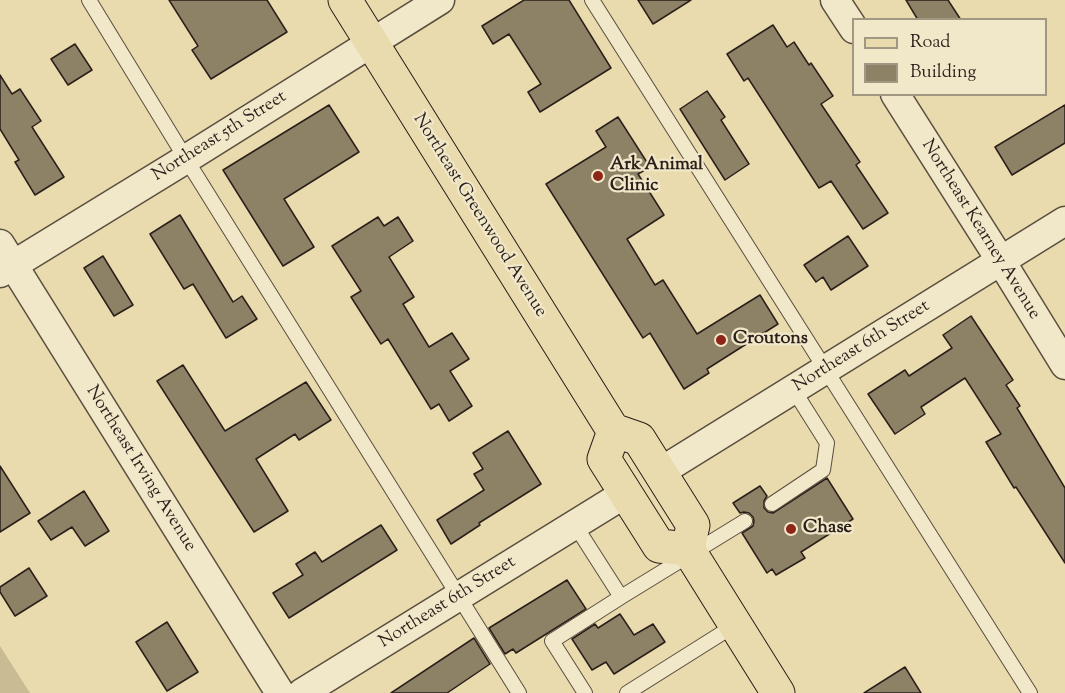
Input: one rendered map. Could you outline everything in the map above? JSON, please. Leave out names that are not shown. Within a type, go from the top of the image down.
[{"type":"main road","name":"Northeast Greenwood Avenue","points":[[345,0],[615,431]]},
{"type":"main road","points":[[690,552],[659,546],[604,459],[615,431],[639,439],[693,525],[690,552],[778,693]]},
{"type":"street","name":"Northeast 5th Street","points":[[4,261],[186,159],[440,0]]},
{"type":"street","points":[[835,0],[852,25]]},
{"type":"street","name":"Northeast Kearney Avenue","points":[[896,96],[1065,365]]},
{"type":"street","name":"Northeast 6th Street","points":[[660,472],[1065,221]]},
{"type":"street","name":"Northeast Irving Avenue","points":[[4,261],[280,693]]},
{"type":"street","name":"Northeast 6th Street","points":[[302,693],[626,493]]},
{"type":"lane","points":[[89,0],[519,693]]},
{"type":"lane","points":[[592,0],[1030,693]]},
{"type":"lane","points":[[772,504],[822,470],[827,443],[793,389]]},
{"type":"lane","points":[[585,693],[552,640],[690,552],[745,521]]},
{"type":"lane","points":[[575,525],[621,597]]},
{"type":"lane","points":[[627,693],[735,625]]},
{"type":"shaded area","points":[[0,646],[30,693],[0,693]]},
{"type":"building","points":[[169,0],[267,0],[287,32],[211,79],[192,50],[198,46]]},
{"type":"building","points":[[524,0],[569,0],[611,68],[540,112],[528,92],[541,84],[509,34],[493,44],[482,26]]},
{"type":"building","points":[[638,0],[691,0],[653,24]]},
{"type":"building","points":[[906,0],[948,0],[960,18],[917,18]]},
{"type":"building","points":[[773,25],[787,47],[794,42],[833,96],[821,104],[860,162],[856,165],[888,213],[863,229],[831,181],[819,188],[748,78],[744,81],[727,54]]},
{"type":"building","points":[[75,44],[92,70],[68,85],[51,59]]},
{"type":"building","points":[[0,75],[12,94],[20,89],[41,121],[32,127],[64,177],[35,195],[15,162],[19,160],[0,129]]},
{"type":"building","points":[[707,91],[725,117],[721,120],[749,164],[725,180],[680,109]]},
{"type":"building","points":[[329,105],[359,152],[284,199],[314,247],[283,266],[223,170]]},
{"type":"building","points":[[1065,105],[1065,143],[1012,175],[995,147]]},
{"type":"building","points":[[618,117],[650,167],[638,174],[664,215],[627,239],[655,285],[663,280],[697,334],[760,295],[778,324],[707,369],[709,373],[684,389],[650,333],[643,338],[546,184],[606,147],[596,131]]},
{"type":"building","points":[[180,215],[233,302],[242,296],[257,319],[226,338],[193,284],[184,289],[150,234]]},
{"type":"building","points":[[378,217],[384,226],[398,217],[413,241],[389,257],[414,297],[403,304],[429,347],[452,333],[469,359],[450,371],[472,406],[449,421],[439,404],[431,409],[388,339],[381,344],[351,297],[361,291],[332,246]]},
{"type":"building","points":[[848,236],[868,266],[831,290],[823,277],[816,282],[804,265]]},
{"type":"building","points":[[103,256],[133,305],[114,316],[84,268]]},
{"type":"building","points":[[971,316],[1013,380],[1006,385],[1020,406],[1017,408],[1065,488],[1065,563],[986,442],[1001,434],[965,378],[921,407],[925,414],[895,434],[868,394],[905,370],[909,376],[952,348],[943,335]]},
{"type":"building","points":[[183,365],[225,431],[306,382],[331,420],[299,440],[295,434],[256,459],[288,511],[254,532],[157,381]]},
{"type":"building","points":[[508,431],[541,484],[479,523],[480,525],[451,544],[437,520],[484,490],[474,474],[483,469],[473,453]]},
{"type":"building","points":[[0,466],[30,513],[0,532]]},
{"type":"building","name":"Chase","points":[[827,478],[853,519],[801,552],[805,558],[776,575],[772,569],[767,573],[742,533],[753,526],[753,517],[749,513],[740,513],[733,503],[760,486],[767,496],[764,508],[773,513]]},
{"type":"building","points":[[84,491],[109,531],[85,546],[72,527],[51,540],[38,521]]},
{"type":"building","points":[[381,525],[397,550],[289,618],[273,593],[303,575],[296,564],[315,552],[322,562]]},
{"type":"building","points":[[29,568],[47,596],[15,616],[0,592],[0,587]]},
{"type":"building","points":[[567,580],[586,609],[516,653],[513,649],[505,654],[489,628]]},
{"type":"building","points":[[620,614],[634,635],[653,624],[665,642],[614,674],[606,662],[592,670],[572,639],[595,624],[598,628]]},
{"type":"building","points":[[167,622],[198,672],[167,691],[136,642]]},
{"type":"building","points":[[474,638],[490,664],[447,693],[391,693]]},
{"type":"building","points":[[905,667],[921,693],[864,693]]},
{"type":"place","name":"Ark Animal Clinic","points":[[598,176]]},
{"type":"place","name":"Croutons","points":[[721,340]]},
{"type":"place","name":"Chase","points":[[791,529]]}]
